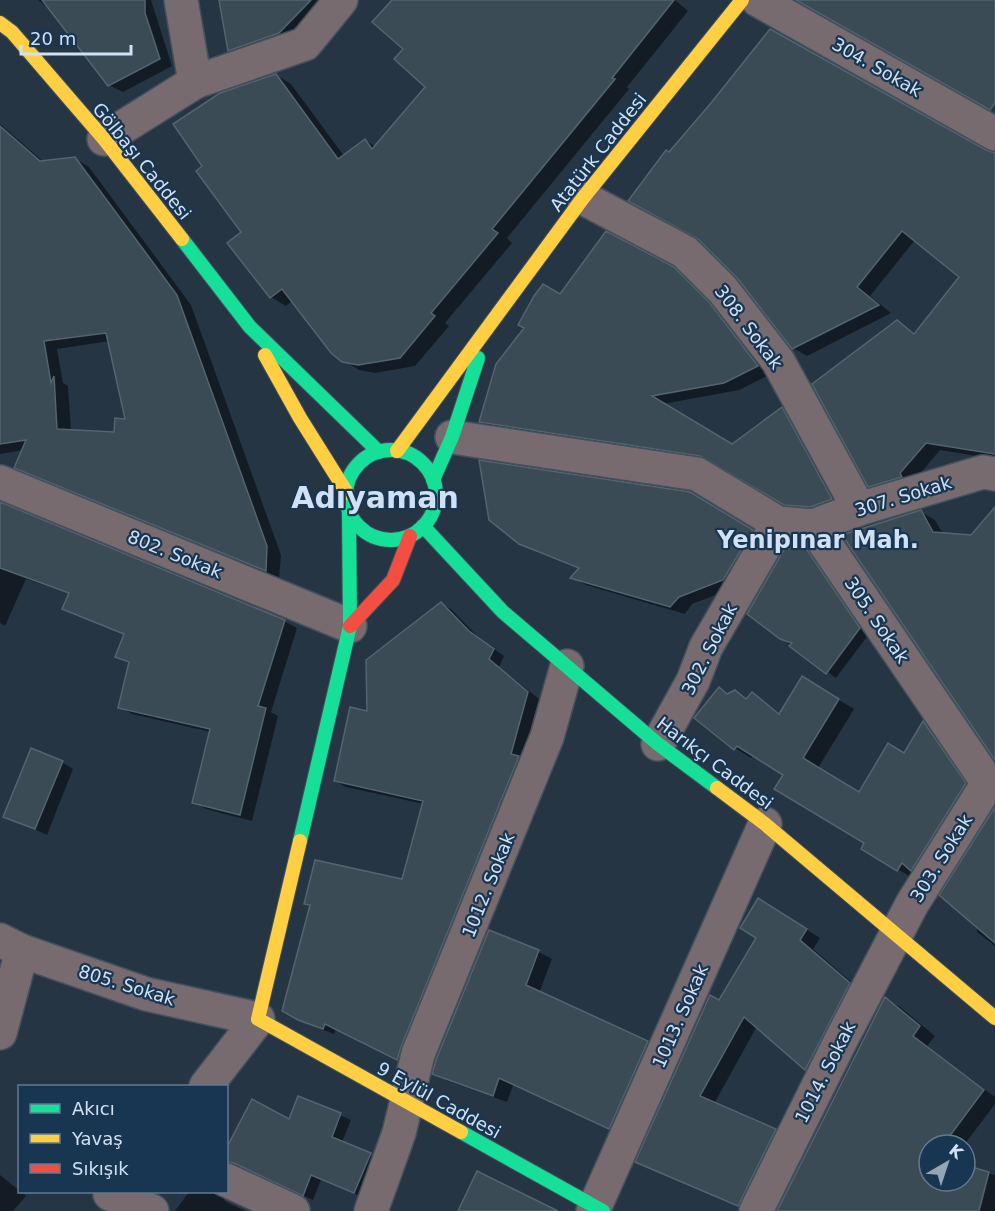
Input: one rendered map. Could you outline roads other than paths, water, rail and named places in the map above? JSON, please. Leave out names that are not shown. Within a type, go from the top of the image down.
[{"type":"main road","name":"Atatürk Caddesi","points":[[397,451],[583,198],[742,0]]},
{"type":"main road","name":"Gölbaşı Caddesi","points":[[0,23],[12,32],[105,139],[250,327],[379,452]]},
{"type":"main road","name":"Gölbaşı Caddesi","points":[[250,327],[300,418],[347,493]]},
{"type":"main road","name":"Atatürk Caddesi","points":[[433,480],[452,437],[488,330]]},
{"type":"main road","points":[[258,1019],[350,626],[347,493],[354,470],[366,458],[379,452],[397,451],[412,455],[419,460],[433,480],[435,504],[423,526],[410,536],[394,540],[370,534],[357,524],[349,510]]},
{"type":"main road","name":"Harıkçı Caddesi","points":[[423,526],[503,612],[658,744],[765,824],[995,1018]]},
{"type":"main road","points":[[350,626],[393,580],[410,536]]},
{"type":"main road","name":"9 Eylül Caddesi","points":[[258,1019],[597,1210]]},
{"type":"street","points":[[181,0],[195,82]]},
{"type":"street","points":[[105,139],[195,82],[305,44],[341,0]]},
{"type":"street","name":"304. Sokak","points":[[759,0],[995,134]]},
{"type":"street","name":"308. Sokak","points":[[583,198],[685,252],[723,290],[778,361],[859,509]]},
{"type":"street","points":[[452,437],[697,474],[778,523],[813,526]]},
{"type":"street","name":"307. Sokak","points":[[813,526],[859,509],[984,472],[995,474]]},
{"type":"street","name":"802. Sokak","points":[[0,482],[350,626]]},
{"type":"street","name":"302. Sokak","points":[[658,744],[693,681],[706,647],[778,523]]},
{"type":"street","name":"305. Sokak","points":[[813,526],[991,784]]},
{"type":"street","name":"1012. Sokak","points":[[371,1211],[399,1134],[418,1054],[542,748],[567,666]]},
{"type":"street","name":"303. Sokak","points":[[896,934],[912,904],[991,784]]},
{"type":"street","name":"1013. Sokak","points":[[597,1210],[765,824]]},
{"type":"street","name":"1014. Sokak","points":[[756,1211],[896,934]]},
{"type":"street","points":[[0,1033],[11,945]]},
{"type":"street","name":"805. Sokak","points":[[11,945],[146,994],[258,1019]]},
{"type":"street","points":[[207,1085],[258,1019]]},
{"type":"street","points":[[228,1181],[293,1211]]},
{"type":"street","points":[[105,1199],[152,1211]]},
{"type":"district","name":"Adıyaman","points":[[375,497]]},
{"type":"district","name":"Yenipınar Mah.","points":[[818,540]]}]
